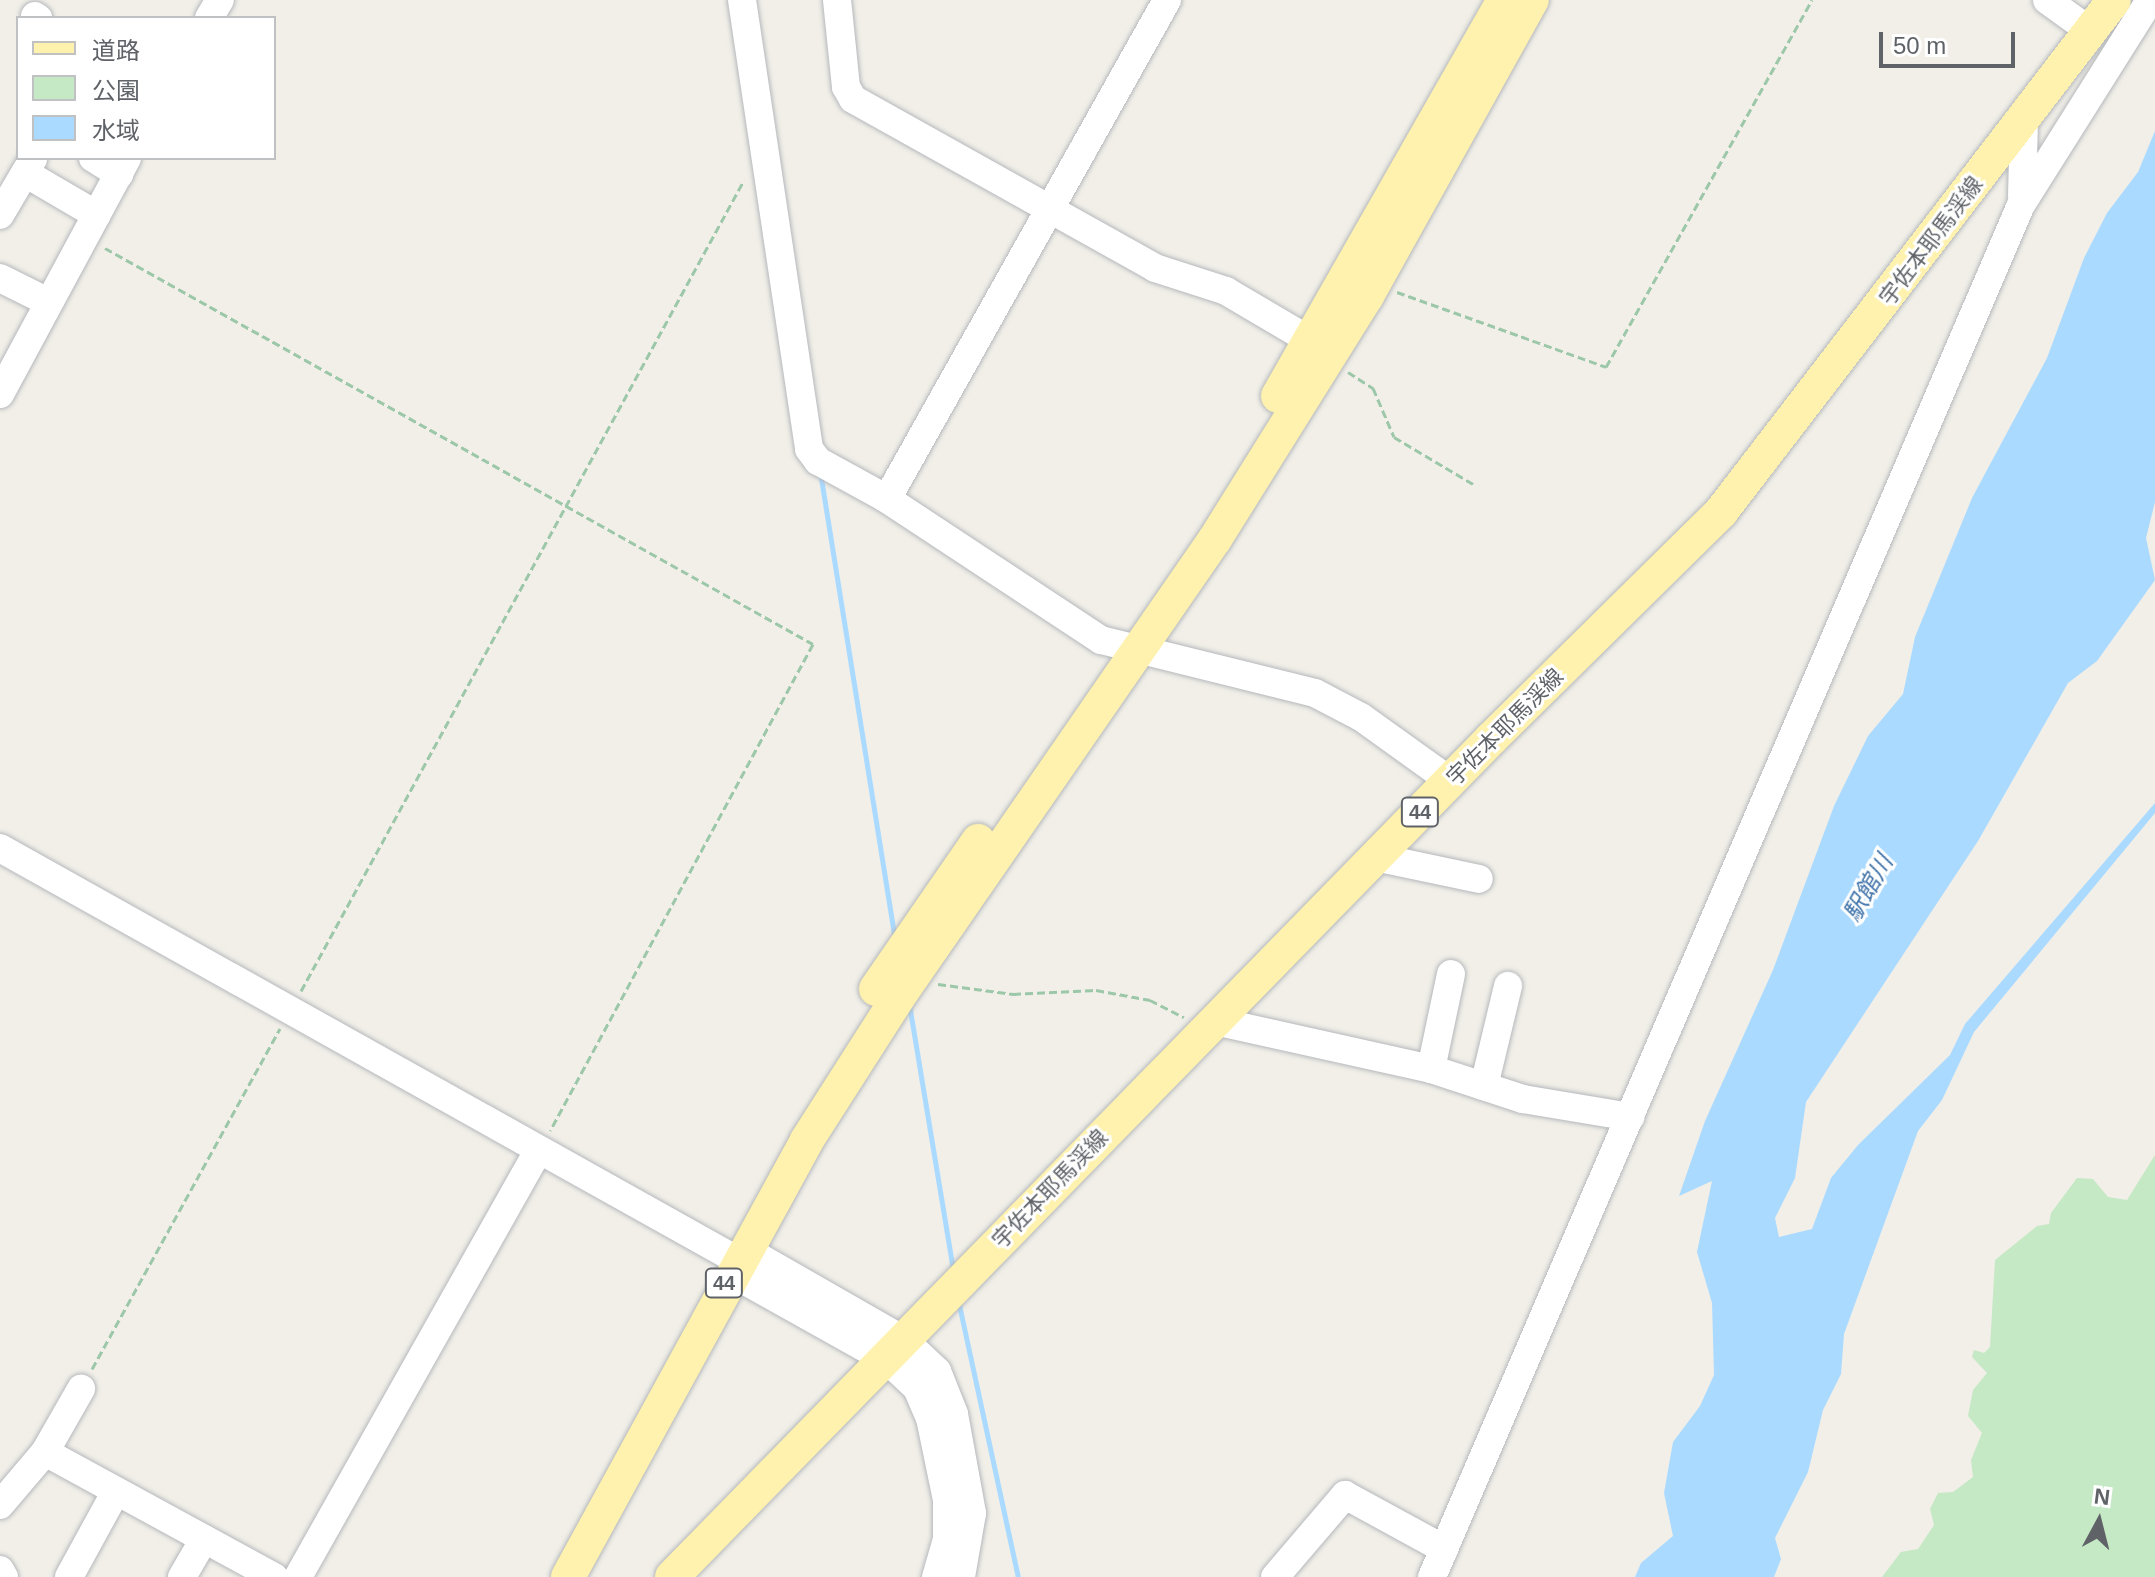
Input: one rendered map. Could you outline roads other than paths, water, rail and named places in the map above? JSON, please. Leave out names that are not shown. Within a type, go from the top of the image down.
[{"type":"main road","name":"44","points":[[568,1577],[728,1255],[1319,350],[1504,0]]},
{"type":"main road","name":"44","points":[[1319,350],[1376,280],[1532,0]]},
{"type":"main road","name":"宇佐本耶馬渓線","points":[[672,1577],[1375,857],[1721,512],[2114,0]]},
{"type":"main road","name":"44","points":[[543,1577],[728,1255],[850,1028],[1128,646]]},
{"type":"street","points":[[742,0],[809,449],[818,461],[887,499],[1083,630],[1128,646],[1315,693],[1361,717],[1450,781]]},
{"type":"street","points":[[837,0],[846,87],[853,99],[1164,272],[1237,296],[1319,350]]},
{"type":"street","points":[[887,499],[1167,0]]},
{"type":"street","points":[[2047,0],[2090,31]]},
{"type":"street","points":[[1432,1577],[2021,205],[2150,0]]},
{"type":"street","points":[[2021,205],[2024,118]]},
{"type":"street","points":[[1,391],[46,301],[123,166],[100,160]]},
{"type":"street","points":[[0,215],[29,165],[91,226]]},
{"type":"street","points":[[0,278],[46,301]]},
{"type":"street","points":[[0,848],[728,1255],[740,1278],[937,1371],[954,1414],[972,1513],[961,1577]]},
{"type":"street","points":[[1375,857],[1479,879]]},
{"type":"street","points":[[1431,1069],[1451,974]]},
{"type":"street","points":[[1484,1086],[1508,986]]},
{"type":"street","points":[[1210,1026],[1431,1069],[1523,1099],[1631,1117]]},
{"type":"street","points":[[298,1577],[539,1150]]},
{"type":"street","points":[[896,1350],[921,1396],[945,1482],[947,1539],[936,1577]]},
{"type":"street","points":[[0,1505],[45,1452],[81,1389]]},
{"type":"street","points":[[45,1452],[274,1577]]},
{"type":"street","points":[[69,1577],[116,1491]]},
{"type":"street","points":[[1275,1577],[1345,1495],[1444,1549]]},
{"type":"street","points":[[182,1577],[204,1539]]},
{"type":"street","points":[[0,1570],[4,1577]]},
{"type":"water","name":"駅館川","points":[[2155,131],[2155,502],[2146,538],[2155,580],[2097,661],[2068,683],[1978,841],[1806,1102],[1795,1178],[1775,1218],[1779,1237],[1812,1229],[1831,1178],[1858,1145],[1950,1055],[1965,1024],[2155,803],[2155,813],[1974,1032],[1942,1100],[1918,1131],[1844,1334],[1841,1374],[1823,1410],[1808,1472],[1775,1538],[1781,1559],[1774,1577],[1635,1577],[1641,1563],[1673,1536],[1664,1493],[1673,1442],[1700,1406],[1714,1375],[1712,1303],[1697,1252],[1712,1181],[1679,1196],[1705,1121],[1773,970],[1834,806],[1868,736],[1903,694],[1915,637],[1972,498],[2047,358],[2084,258],[2107,213],[2138,172]]},
{"type":"waterway","points":[[820,472],[895,940]]},
{"type":"waterway","points":[[909,1004],[953,1271]]},
{"type":"waterway","points":[[958,1300],[1018,1577]]}]
